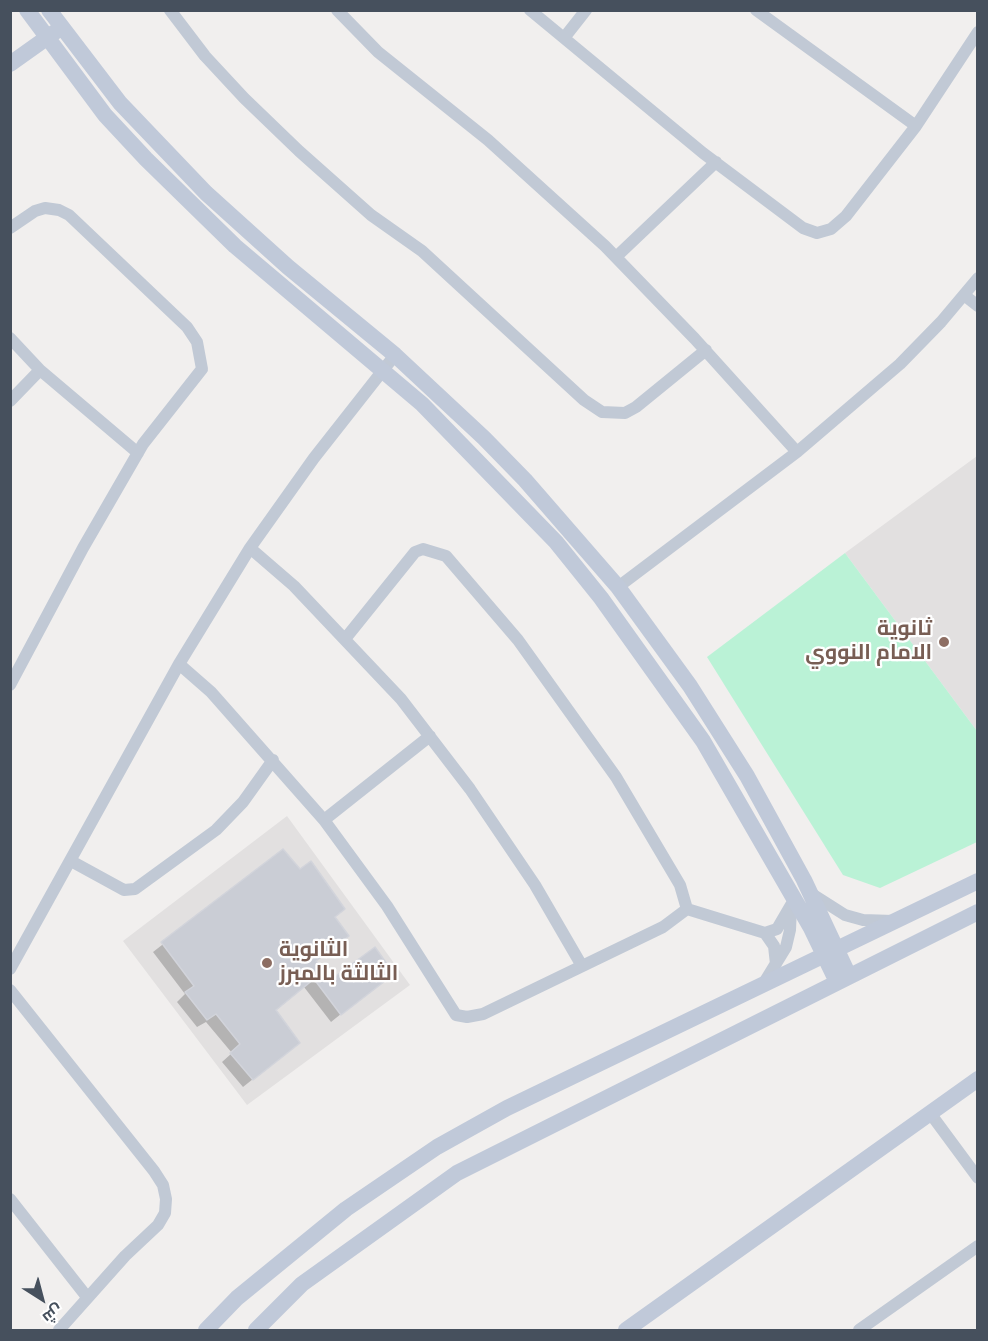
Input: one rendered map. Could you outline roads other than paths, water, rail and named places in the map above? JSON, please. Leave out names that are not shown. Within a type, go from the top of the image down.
[{"type":"street","points":[[27,10],[46,39],[105,115],[192,206],[383,370],[469,450],[555,542],[601,598],[703,741],[789,897],[831,952]]},
{"type":"street","points":[[49,10],[120,103],[206,193],[280,260],[395,355],[525,480],[618,587],[718,730],[772,819],[811,894],[843,979]]},
{"type":"street","points":[[170,10],[205,56],[244,98],[299,151],[371,215],[422,251],[584,400],[602,412],[625,413],[636,407],[706,350]]},
{"type":"street","points":[[530,10],[716,162],[803,228],[817,233],[831,229],[846,216],[916,126],[978,32]]},
{"type":"street","points":[[564,38],[586,10]]},
{"type":"street","points":[[756,10],[916,126]]},
{"type":"street","points":[[338,11],[378,52],[488,140],[553,196],[706,350],[797,452]]},
{"type":"street","points":[[10,64],[61,28]]},
{"type":"street","points":[[616,257],[716,162]]},
{"type":"street","points":[[10,228],[35,211],[45,208],[69,215],[187,327],[197,342],[202,369],[138,453],[83,548],[11,684]]},
{"type":"street","points":[[618,587],[797,452],[900,364],[978,278]]},
{"type":"street","points":[[963,295],[978,306]]},
{"type":"street","points":[[10,338],[40,370],[138,453]]},
{"type":"street","points":[[10,969],[179,664],[250,548],[314,458],[395,355]]},
{"type":"street","points":[[10,400],[40,370]]},
{"type":"street","points":[[250,548],[294,586],[401,699],[430,736],[535,885],[582,966]]},
{"type":"street","points":[[345,639],[415,552],[423,549],[446,556],[518,640],[616,777],[675,876],[686,898],[687,909]]},
{"type":"street","points":[[179,664],[212,692],[324,820],[387,906],[456,1015],[467,1017],[483,1014],[663,927],[687,909]]},
{"type":"street","points":[[324,820],[430,736]]},
{"type":"street","points":[[70,861],[124,890],[143,885],[216,830],[255,787],[273,760]]},
{"type":"street","points":[[206,1330],[237,1298],[346,1209],[437,1147],[507,1108],[978,881]]},
{"type":"street","points":[[811,894],[845,915],[863,920],[894,921]]},
{"type":"street","points":[[687,909],[765,933],[777,929],[789,897]]},
{"type":"street","points":[[764,984],[776,966],[790,930],[789,897]]},
{"type":"street","points":[[256,1330],[302,1284],[457,1173],[978,912]]},
{"type":"street","points":[[765,933],[774,946],[776,966]]},
{"type":"street","points":[[10,990],[163,1185],[165,1213],[158,1225],[87,1297],[59,1330]]},
{"type":"street","points":[[626,1330],[978,1079]]},
{"type":"street","points":[[930,1113],[978,1178]]},
{"type":"street","points":[[10,1199],[87,1297]]},
{"type":"street","points":[[859,1330],[978,1246]]},
{"type":"place","name":"ثانوية الامام النووي","points":[[944,642]]},
{"type":"place","name":"الثانوية الثالثة بالمبرز","points":[[267,963]]}]
